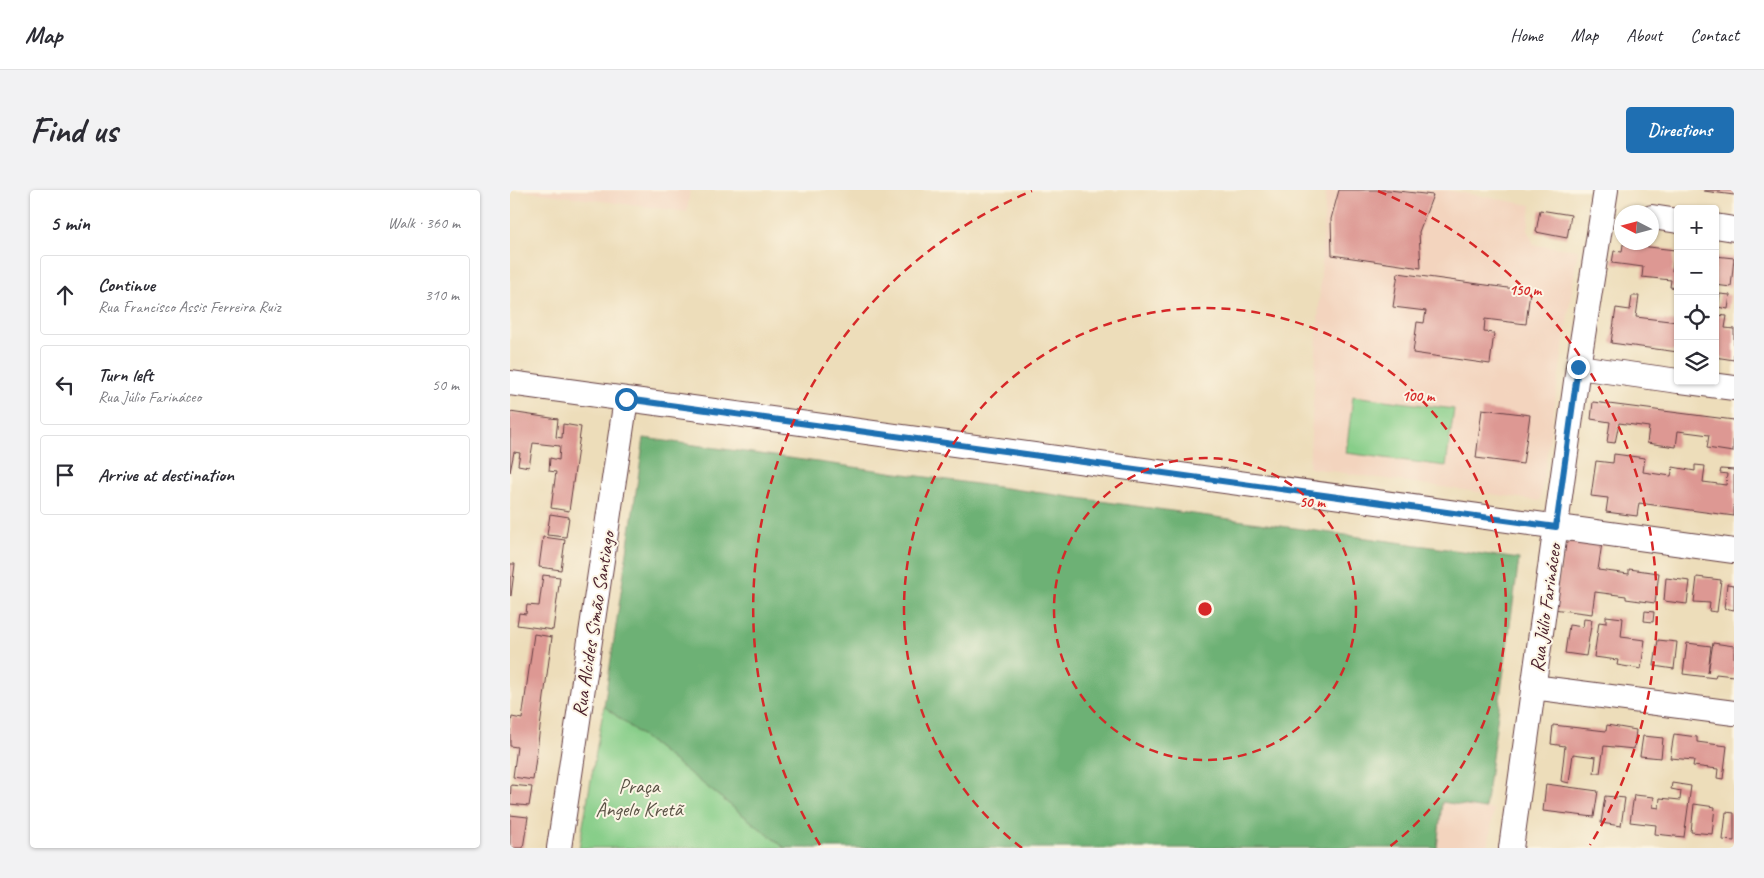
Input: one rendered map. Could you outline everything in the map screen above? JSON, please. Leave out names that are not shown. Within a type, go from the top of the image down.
[{"type":"street","name":"Rua Júlio Farináceo","points":[[1513,848],[1578,367],[1610,204]]},
{"type":"street","points":[[1659,218],[1674,220]]},
{"type":"street","points":[[1719,227],[1734,229]]},
{"type":"street","points":[[1578,367],[1674,380]]},
{"type":"street","points":[[510,383],[1734,551]]},
{"type":"street","points":[[1711,385],[1734,388]]},
{"type":"street","name":"Rua Alcides Simão Santiago","points":[[559,848],[626,399]]},
{"type":"street","points":[[1534,687],[1734,713]]},
{"type":"shaded area","points":[[516,190],[690,190],[687,212]]},
{"type":"shaded area","points":[[1326,190],[1447,190],[1531,205],[1528,230],[1534,245],[1578,250],[1540,501],[1309,468]]},
{"type":"shaded area","points":[[1442,802],[1494,809],[1488,848],[1437,848]]},
{"type":"green space","points":[[1353,396],[1454,409],[1446,466],[1346,453]]},
{"type":"green space","points":[[644,438],[1519,559],[1485,809],[1442,802],[1437,848],[785,848],[604,706]]},
{"type":"green space","name":"Praça Ângelo Kretã","points":[[604,706],[785,848],[579,848]]},
{"type":"building","points":[[1339,190],[1389,190],[1433,195],[1419,232],[1421,268],[1332,255],[1331,219]]},
{"type":"building","points":[[1734,190],[1734,195],[1704,191]]},
{"type":"building","points":[[1540,210],[1571,215],[1567,238],[1536,232]]},
{"type":"building","points":[[1659,248],[1674,250],[1672,271],[1674,271],[1674,288],[1670,287],[1671,280],[1642,277],[1643,267],[1612,263],[1614,251],[1622,252],[1622,250],[1659,250]]},
{"type":"building","points":[[1719,256],[1734,258],[1731,287],[1719,286]]},
{"type":"building","points":[[1398,273],[1530,291],[1526,324],[1485,319],[1484,332],[1494,333],[1490,364],[1413,353],[1417,322],[1424,323],[1426,311],[1393,307]]},
{"type":"building","points":[[1720,294],[1730,295],[1728,309],[1719,307]]},
{"type":"building","points":[[1632,296],[1639,296],[1636,317],[1674,322],[1674,351],[1611,343],[1616,308],[1630,310]]},
{"type":"building","points":[[1719,315],[1727,316],[1725,328],[1734,329],[1734,360],[1719,358]]},
{"type":"building","points":[[1593,402],[1734,420],[1733,452],[1707,448],[1709,435],[1678,431],[1676,447],[1647,443],[1649,427],[1619,423],[1615,443],[1607,442],[1610,422],[1591,419]]},
{"type":"building","points":[[1482,409],[1530,415],[1523,464],[1476,458]]},
{"type":"building","points":[[510,412],[558,419],[556,437],[562,438],[563,424],[581,427],[569,511],[551,508],[556,472],[549,471],[550,458],[559,460],[560,446],[533,443],[529,467],[518,465],[520,453],[514,452],[510,472]]},
{"type":"building","points":[[1614,454],[1645,458],[1643,472],[1671,476],[1673,467],[1695,471],[1695,465],[1705,466],[1703,482],[1726,485],[1727,474],[1720,473],[1721,469],[1734,470],[1734,516],[1639,503],[1637,516],[1606,512],[1608,498],[1591,496],[1596,461],[1613,463]]},
{"type":"building","points":[[550,514],[569,517],[566,537],[547,535]]},
{"type":"building","points":[[543,537],[565,540],[561,570],[539,567]]},
{"type":"building","points":[[1571,541],[1602,543],[1598,570],[1629,574],[1629,569],[1659,573],[1655,603],[1626,599],[1626,596],[1595,592],[1592,614],[1553,609],[1565,544]]},
{"type":"building","points":[[510,564],[515,564],[511,596],[510,595]]},
{"type":"building","points":[[543,575],[560,577],[553,630],[517,625],[519,613],[526,614],[527,605],[539,606]]},
{"type":"building","points":[[1697,577],[1721,580],[1717,612],[1709,611],[1710,603],[1694,602]]},
{"type":"building","points":[[1666,578],[1690,581],[1687,604],[1664,601]]},
{"type":"building","points":[[1727,584],[1734,585],[1734,610],[1724,608]]},
{"type":"building","points":[[1645,611],[1654,612],[1653,622],[1644,621]]},
{"type":"building","points":[[1606,616],[1623,618],[1621,637],[1645,640],[1641,669],[1617,665],[1618,660],[1594,657],[1599,622],[1606,623]]},
{"type":"building","points":[[1584,619],[1592,620],[1586,656],[1565,653],[1569,625],[1583,627]]},
{"type":"building","points":[[534,634],[552,637],[533,780],[513,777],[517,747],[510,746],[510,732],[512,717],[522,719]]},
{"type":"building","points":[[1658,640],[1677,642],[1674,669],[1654,666]]},
{"type":"building","points":[[1687,643],[1711,646],[1708,673],[1713,643],[1734,646],[1734,676],[1716,674],[1715,678],[1683,674]]},
{"type":"building","points":[[1553,725],[1606,731],[1607,725],[1636,730],[1634,749],[1604,746],[1600,773],[1594,773],[1596,757],[1573,754],[1569,783],[1561,781],[1565,746],[1551,744]]},
{"type":"building","points":[[1674,734],[1697,737],[1697,742],[1727,746],[1723,779],[1717,778],[1718,769],[1693,766],[1694,760],[1670,758]]},
{"type":"building","points":[[1643,736],[1663,738],[1661,758],[1640,756]]},
{"type":"building","points":[[1672,783],[1691,786],[1684,837],[1655,834],[1656,825],[1630,822],[1634,795],[1654,797],[1653,807],[1659,808],[1660,798],[1680,800],[1681,791],[1671,789]]},
{"type":"building","points":[[1546,784],[1598,791],[1594,817],[1543,811]]},
{"type":"building","points":[[511,785],[532,787],[529,806],[510,804]]},
{"type":"building","points":[[1605,796],[1625,798],[1621,826],[1601,823]]},
{"type":"building","points":[[1694,804],[1715,807],[1712,834],[1691,832]]},
{"type":"building","points":[[1726,812],[1734,813],[1734,841],[1723,840]]},
{"type":"building","points":[[510,815],[528,817],[523,848],[510,848]]},
{"type":"route","points":[[626,399],[1556,527],[1578,367]]}]
